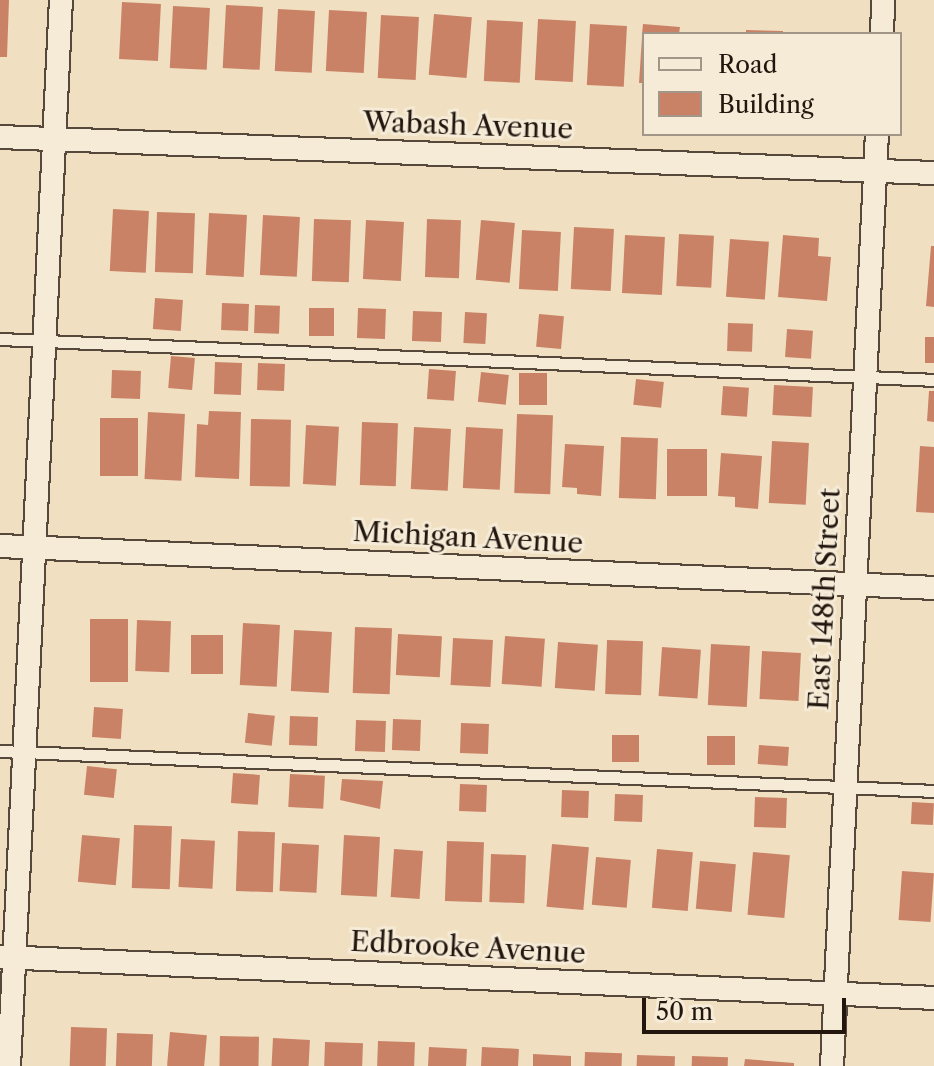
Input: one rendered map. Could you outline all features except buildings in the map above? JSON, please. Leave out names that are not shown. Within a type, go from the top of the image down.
[{"type":"street","points":[[9,1066],[7,957],[24,752],[61,0]]},
{"type":"street","points":[[882,32],[883,0]]},
{"type":"street","name":"East 148th Street","points":[[832,1066],[877,136]]},
{"type":"street","name":"Wabash Avenue","points":[[0,137],[934,173]]},
{"type":"street","name":"Michigan Avenue","points":[[0,546],[934,588]]},
{"type":"street","name":"Edbrooke Avenue","points":[[7,957],[934,998]]},
{"type":"lane","points":[[0,339],[934,380]]},
{"type":"lane","points":[[0,751],[934,791]]}]
